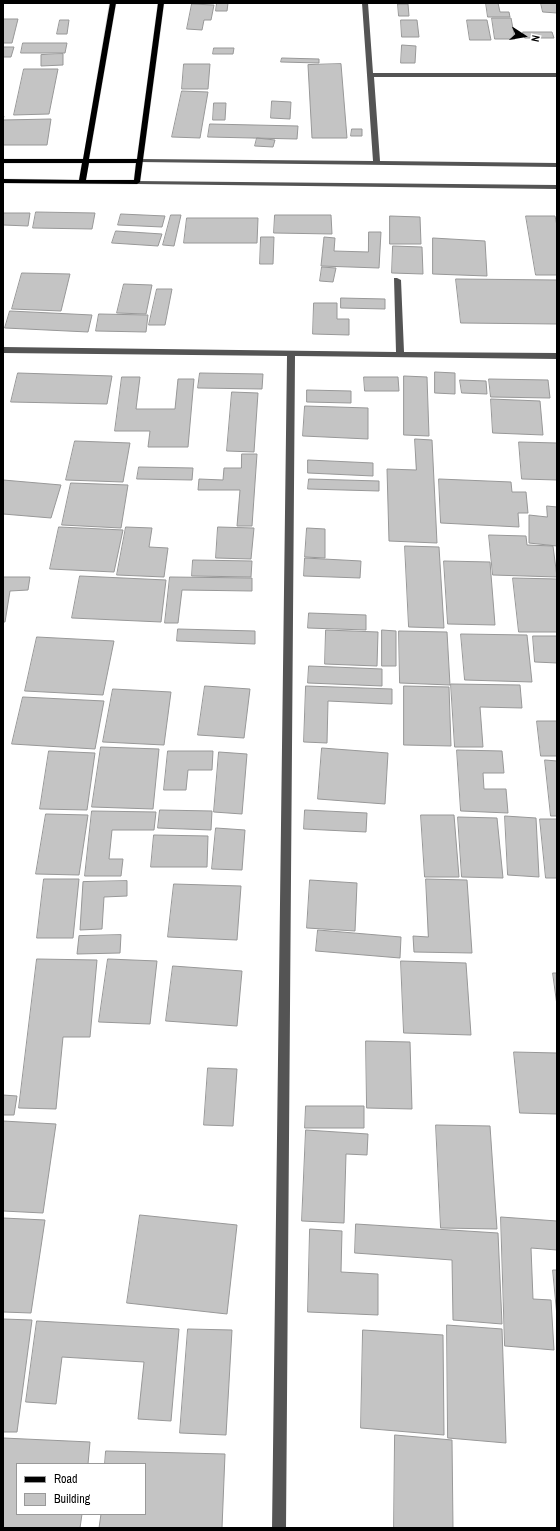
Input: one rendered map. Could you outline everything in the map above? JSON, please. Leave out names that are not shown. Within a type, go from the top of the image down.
[{"type":"main road","points":[[82,182],[113,3]]},
{"type":"main road","points":[[3,181],[137,182],[161,3]]},
{"type":"main road","points":[[3,161],[140,161]]},
{"type":"street","points":[[365,3],[377,164]]},
{"type":"street","points":[[370,75],[557,76]]},
{"type":"street","points":[[140,161],[557,165]]},
{"type":"street","points":[[137,182],[557,187]]},
{"type":"street","points":[[398,280],[400,355]]},
{"type":"street","points":[[3,350],[557,356]]},
{"type":"street","points":[[279,1528],[291,353]]},
{"type":"building","points":[[217,3],[228,3],[227,11],[216,11]]},
{"type":"building","points":[[486,3],[498,3],[500,12],[509,12],[510,17],[488,17]]},
{"type":"building","points":[[541,3],[557,3],[557,13],[543,12]]},
{"type":"building","points":[[192,4],[214,5],[211,20],[204,20],[202,30],[187,29]]},
{"type":"building","points":[[398,4],[408,4],[409,16],[399,16]]},
{"type":"building","points":[[492,18],[511,18],[515,39],[495,39]]},
{"type":"building","points":[[3,19],[18,19],[12,43],[3,43]]},
{"type":"building","points":[[60,20],[69,20],[67,34],[57,34]]},
{"type":"building","points":[[401,20],[417,20],[419,37],[402,37]]},
{"type":"building","points":[[467,20],[487,20],[491,40],[470,40]]},
{"type":"building","points":[[523,32],[552,32],[554,38],[525,38]]},
{"type":"building","points":[[23,43],[67,43],[65,53],[21,53]]},
{"type":"building","points":[[402,45],[416,46],[415,63],[401,63]]},
{"type":"building","points":[[3,47],[14,47],[11,57],[3,57]]},
{"type":"building","points":[[214,48],[234,48],[233,54],[213,54]]},
{"type":"building","points":[[63,54],[63,65],[41,66],[41,55]]},
{"type":"building","points":[[282,58],[319,59],[319,63],[281,62]]},
{"type":"building","points":[[184,64],[210,64],[208,89],[182,89]]},
{"type":"building","points":[[341,64],[347,138],[312,138],[308,65]]},
{"type":"building","points":[[24,69],[58,69],[49,114],[14,115]]},
{"type":"building","points":[[182,91],[208,92],[200,138],[172,137]]},
{"type":"building","points":[[272,101],[291,102],[290,119],[271,118]]},
{"type":"building","points":[[214,103],[226,103],[225,120],[213,120]]},
{"type":"building","points":[[51,119],[47,145],[3,145],[3,120]]},
{"type":"building","points":[[210,124],[298,126],[297,139],[208,137]]},
{"type":"building","points":[[352,129],[362,129],[362,136],[351,136]]},
{"type":"building","points":[[257,138],[275,140],[273,147],[255,146]]},
{"type":"building","points":[[36,212],[95,213],[92,229],[33,228]]},
{"type":"building","points":[[3,213],[30,213],[28,226],[3,225]]},
{"type":"building","points":[[121,214],[165,216],[162,227],[118,225]]},
{"type":"building","points":[[171,215],[181,215],[174,246],[163,245]]},
{"type":"building","points":[[275,215],[331,215],[332,234],[274,233]]},
{"type":"building","points":[[390,216],[420,217],[421,244],[390,244]]},
{"type":"building","points":[[526,216],[555,216],[557,226],[557,275],[536,275]]},
{"type":"building","points":[[187,218],[258,218],[257,243],[184,243]]},
{"type":"building","points":[[116,231],[162,234],[158,246],[112,243]]},
{"type":"building","points":[[369,232],[381,232],[379,268],[321,266],[324,237],[335,238],[334,251],[368,252]]},
{"type":"building","points":[[261,237],[274,237],[273,264],[260,264]]},
{"type":"building","points":[[433,238],[485,241],[487,276],[433,274]]},
{"type":"building","points":[[393,246],[422,247],[423,274],[392,273]]},
{"type":"building","points":[[322,267],[336,268],[333,282],[320,281]]},
{"type":"building","points":[[22,273],[70,274],[61,311],[12,309]]},
{"type":"building","points":[[456,279],[557,280],[557,324],[461,323]]},
{"type":"building","points":[[124,284],[152,285],[146,314],[117,313]]},
{"type":"building","points":[[157,289],[172,289],[165,325],[149,325]]},
{"type":"building","points":[[341,298],[385,299],[385,309],[341,308]]},
{"type":"building","points":[[314,303],[337,303],[337,319],[349,319],[349,335],[313,334]]},
{"type":"building","points":[[10,311],[92,315],[88,332],[5,328]]},
{"type":"building","points":[[99,314],[148,315],[146,332],[96,331]]},
{"type":"building","points":[[435,372],[455,373],[455,394],[435,393]]},
{"type":"building","points":[[18,373],[112,376],[107,404],[11,402]]},
{"type":"building","points":[[200,373],[263,374],[262,389],[198,388]]},
{"type":"building","points":[[404,376],[427,377],[429,436],[404,435]]},
{"type":"building","points":[[122,377],[140,377],[136,409],[175,409],[178,379],[194,379],[188,447],[148,447],[150,431],[115,431]]},
{"type":"building","points":[[364,377],[398,377],[399,391],[365,391]]},
{"type":"building","points":[[489,379],[548,380],[550,398],[491,397]]},
{"type":"building","points":[[460,380],[486,381],[487,394],[462,393]]},
{"type":"building","points":[[307,390],[351,391],[351,403],[307,402]]},
{"type":"building","points":[[232,392],[258,393],[254,452],[227,451]]},
{"type":"building","points":[[491,399],[540,401],[543,435],[493,433]]},
{"type":"building","points":[[305,406],[368,408],[368,439],[303,436]]},
{"type":"building","points":[[415,439],[432,440],[437,543],[389,541],[387,469],[416,470]]},
{"type":"building","points":[[75,441],[130,443],[123,482],[66,480]]},
{"type":"building","points":[[519,442],[557,443],[557,480],[522,479]]},
{"type":"building","points":[[242,454],[257,454],[252,526],[237,526],[240,490],[198,490],[199,479],[223,480],[224,468],[241,468]]},
{"type":"building","points":[[308,460],[373,463],[373,476],[308,473]]},
{"type":"building","points":[[139,467],[193,468],[192,480],[137,479]]},
{"type":"building","points":[[309,479],[379,481],[379,491],[308,489]]},
{"type":"building","points":[[439,479],[511,482],[512,492],[526,492],[528,513],[518,513],[519,527],[441,523]]},
{"type":"building","points":[[3,480],[61,485],[51,518],[3,514]]},
{"type":"building","points":[[71,483],[128,485],[121,528],[62,525]]},
{"type":"building","points":[[547,506],[557,507],[557,546],[529,543],[529,515],[547,517]]},
{"type":"building","points":[[59,527],[123,530],[114,572],[50,569]]},
{"type":"building","points":[[126,527],[152,528],[149,547],[168,548],[164,577],[117,575]]},
{"type":"building","points":[[218,527],[254,528],[251,559],[216,558]]},
{"type":"building","points":[[307,528],[325,529],[325,558],[305,557]]},
{"type":"building","points":[[489,535],[526,536],[527,545],[553,546],[557,577],[493,575]]},
{"type":"building","points":[[405,546],[439,547],[444,628],[409,627]]},
{"type":"building","points":[[305,558],[361,561],[360,578],[304,576]]},
{"type":"building","points":[[193,560],[252,561],[251,577],[192,576]]},
{"type":"building","points":[[444,561],[490,562],[495,625],[448,624]]},
{"type":"building","points":[[80,576],[166,580],[161,622],[72,618]]},
{"type":"building","points":[[3,577],[30,577],[28,590],[10,591],[5,622],[3,622]]},
{"type":"building","points":[[170,577],[252,578],[252,591],[182,590],[178,623],[165,623]]},
{"type":"building","points":[[513,578],[557,579],[557,632],[519,632]]},
{"type":"building","points":[[309,613],[366,615],[366,630],[308,628]]},
{"type":"building","points":[[178,629],[255,631],[255,644],[177,641]]},
{"type":"building","points":[[326,630],[378,632],[377,666],[325,664]]},
{"type":"building","points":[[382,630],[396,631],[396,666],[382,666]]},
{"type":"building","points":[[399,631],[447,632],[450,685],[400,683]]},
{"type":"building","points":[[461,634],[527,635],[532,682],[465,680]]},
{"type":"building","points":[[533,636],[557,636],[557,663],[535,662]]},
{"type":"building","points":[[37,637],[114,641],[103,695],[25,691]]},
{"type":"building","points":[[309,666],[382,669],[382,686],[308,683]]},
{"type":"building","points":[[451,684],[520,685],[522,708],[480,707],[483,747],[455,747]]},
{"type":"building","points":[[205,686],[250,689],[244,738],[198,735]]},
{"type":"building","points":[[306,686],[392,689],[392,704],[328,701],[327,743],[304,742]]},
{"type":"building","points":[[404,686],[449,687],[451,746],[404,745]]},
{"type":"building","points":[[113,689],[171,692],[164,745],[103,742]]},
{"type":"building","points":[[23,697],[104,701],[95,749],[12,744]]},
{"type":"building","points":[[537,721],[557,721],[557,756],[541,756]]},
{"type":"building","points":[[101,747],[159,749],[153,809],[92,807]]},
{"type":"building","points":[[322,748],[388,753],[385,804],[318,799]]},
{"type":"building","points":[[457,750],[502,751],[504,773],[483,773],[484,789],[506,789],[508,813],[461,811]]},
{"type":"building","points":[[49,751],[95,753],[87,810],[40,809]]},
{"type":"building","points":[[168,751],[213,751],[212,770],[188,770],[186,790],[164,790]]},
{"type":"building","points":[[219,752],[247,754],[242,814],[214,812]]},
{"type":"building","points":[[545,760],[557,761],[557,816],[551,816]]},
{"type":"building","points":[[160,810],[212,811],[211,830],[158,828]]},
{"type":"building","points":[[305,810],[367,813],[366,832],[304,829]]},
{"type":"building","points":[[92,811],[156,812],[154,830],[112,830],[109,859],[123,859],[121,876],[85,876]]},
{"type":"building","points":[[46,814],[88,815],[79,875],[36,874]]},
{"type":"building","points":[[421,815],[454,815],[459,877],[425,877]]},
{"type":"building","points":[[505,816],[536,818],[539,877],[508,875]]},
{"type":"building","points":[[458,817],[497,818],[503,878],[462,877]]},
{"type":"building","points":[[540,819],[557,819],[557,878],[546,878]]},
{"type":"building","points":[[216,828],[245,830],[242,870],[212,869]]},
{"type":"building","points":[[154,835],[208,836],[207,867],[151,867]]},
{"type":"building","points":[[44,879],[79,879],[73,938],[37,938]]},
{"type":"building","points":[[426,879],[467,880],[472,953],[414,952],[413,936],[428,937]]},
{"type":"building","points":[[310,880],[357,883],[355,931],[307,928]]},
{"type":"building","points":[[127,881],[127,896],[104,897],[102,929],[80,930],[83,882]]},
{"type":"building","points":[[174,884],[241,886],[237,940],[168,937]]},
{"type":"building","points":[[318,930],[401,937],[400,958],[316,951]]},
{"type":"building","points":[[121,935],[120,953],[77,954],[79,936]]},
{"type":"building","points":[[37,959],[97,960],[90,1037],[63,1037],[56,1109],[19,1108]]},
{"type":"building","points":[[108,959],[157,961],[150,1024],[99,1022]]},
{"type":"building","points":[[401,961],[466,963],[471,1035],[404,1033]]},
{"type":"building","points":[[173,966],[242,971],[237,1026],[166,1021]]},
{"type":"building","points":[[553,973],[557,973],[557,1005]]},
{"type":"building","points":[[366,1041],[410,1042],[412,1109],[367,1108]]},
{"type":"building","points":[[514,1052],[557,1053],[557,1114],[520,1113]]},
{"type":"building","points":[[208,1068],[237,1069],[233,1126],[204,1125]]},
{"type":"building","points":[[3,1095],[17,1096],[14,1115],[3,1115]]},
{"type":"building","points":[[306,1106],[364,1106],[364,1128],[305,1128]]},
{"type":"building","points":[[3,1121],[56,1124],[43,1213],[3,1211]]},
{"type":"building","points":[[436,1125],[490,1126],[497,1229],[441,1228]]},
{"type":"building","points":[[306,1130],[368,1134],[367,1155],[346,1154],[344,1223],[302,1221]]},
{"type":"building","points":[[140,1215],[237,1225],[227,1314],[127,1303]]},
{"type":"building","points":[[501,1217],[557,1221],[557,1250],[531,1248],[533,1299],[551,1300],[554,1350],[505,1346]]},
{"type":"building","points":[[3,1218],[45,1220],[31,1313],[3,1312]]},
{"type":"building","points":[[356,1224],[498,1233],[502,1324],[453,1320],[452,1260],[355,1253]]},
{"type":"building","points":[[310,1229],[342,1231],[341,1272],[378,1274],[378,1315],[308,1312]]},
{"type":"building","points":[[553,1270],[557,1270],[557,1316]]},
{"type":"building","points":[[3,1319],[32,1320],[17,1432],[3,1432]]},
{"type":"building","points":[[37,1321],[179,1329],[171,1421],[138,1419],[144,1362],[62,1357],[56,1404],[26,1402]]},
{"type":"building","points":[[447,1325],[502,1329],[506,1443],[448,1438]]},
{"type":"building","points":[[188,1329],[232,1330],[226,1435],[180,1433]]},
{"type":"building","points":[[363,1330],[443,1335],[444,1435],[361,1428]]},
{"type":"building","points":[[395,1435],[452,1440],[453,1528],[394,1528]]},
{"type":"building","points":[[3,1438],[90,1442],[88,1463],[16,1463],[16,1515],[82,1515],[80,1528],[3,1528]]},
{"type":"building","points":[[106,1451],[225,1454],[222,1528],[99,1528],[101,1515],[146,1515],[146,1463],[105,1463]]}]
